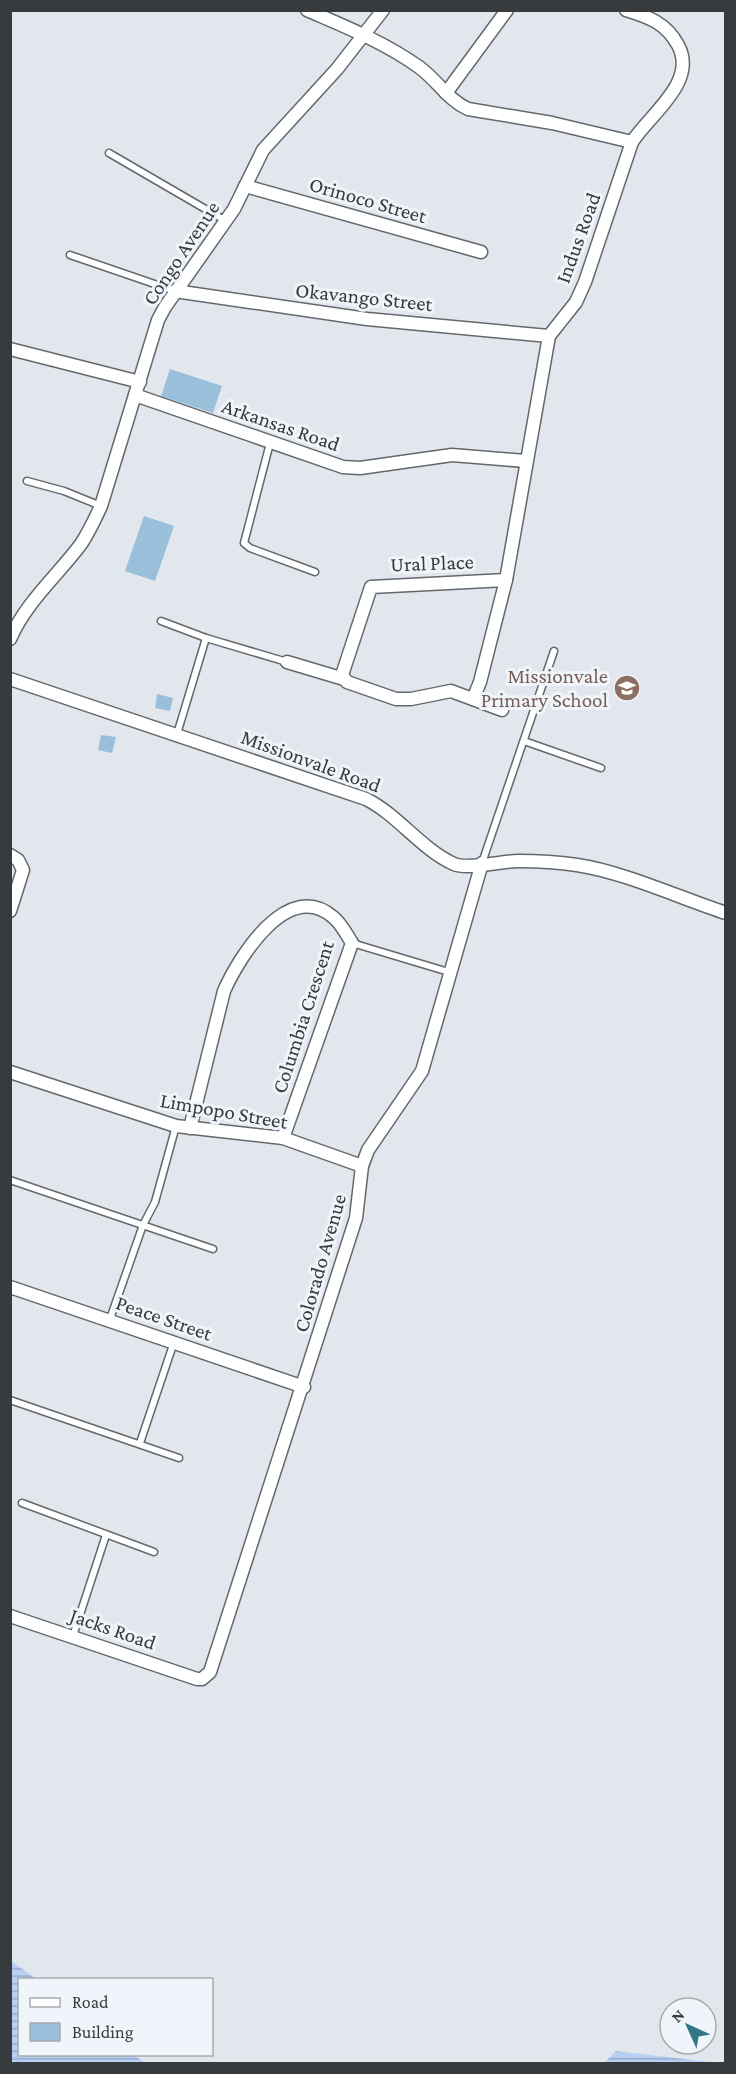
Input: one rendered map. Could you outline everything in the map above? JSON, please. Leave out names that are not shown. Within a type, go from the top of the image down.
[{"type":"street","points":[[307,10],[365,34],[422,70],[457,104],[468,109],[552,123],[632,142]]},
{"type":"street","name":"Congo Avenue","points":[[10,639],[24,612],[81,543],[101,506],[158,320],[175,291],[226,221],[263,150],[365,34],[383,10]]},
{"type":"street","points":[[446,93],[507,10]]},
{"type":"street","name":"Indus Road","points":[[473,699],[480,682],[506,580],[525,461],[549,336],[576,302],[585,282],[632,142],[642,126],[671,94],[681,79],[684,66],[681,51],[663,24],[626,10]]},
{"type":"street","name":"Orinoco Street","points":[[245,186],[481,252]]},
{"type":"street","name":"Okavango Street","points":[[175,291],[367,318],[549,336]]},
{"type":"street","points":[[10,350],[140,382]]},
{"type":"street","name":"Arkansas Road","points":[[135,396],[343,467],[360,468],[452,455],[525,461]]},
{"type":"street","name":"Ural Place","points":[[344,680],[343,670],[371,587],[506,580]]},
{"type":"street","points":[[287,662],[396,699],[411,699],[451,691],[502,710]]},
{"type":"street","name":"Missionvale Road","points":[[10,680],[366,799],[381,806],[456,865],[554,862],[594,868],[726,913]]},
{"type":"street","points":[[10,855],[18,860],[23,870],[10,911]]},
{"type":"street","name":"Colorado Avenue","points":[[202,1679],[215,1664],[304,1387],[356,1218],[362,1166],[376,1136],[422,1071],[482,863]]},
{"type":"street","name":"Columbia Crescent","points":[[190,1128],[224,991],[239,959],[252,942],[282,916],[304,906],[328,913],[335,918],[352,943],[283,1138]]},
{"type":"street","name":"Limpopo Street","points":[[10,1072],[176,1126],[283,1138],[362,1166]]},
{"type":"street","name":"Peace Street","points":[[10,1287],[304,1387]]},
{"type":"street","name":"Jacks Road","points":[[10,1616],[202,1679]]},
{"type":"lane","points":[[109,153],[226,221]]},
{"type":"lane","points":[[70,255],[175,291]]},
{"type":"lane","points":[[270,443],[244,543],[250,548],[315,572]]},
{"type":"lane","points":[[27,481],[64,491],[101,506]]},
{"type":"lane","points":[[161,621],[206,638],[287,662]]},
{"type":"lane","points":[[177,734],[206,638]]},
{"type":"lane","points":[[482,863],[554,651]]},
{"type":"lane","points":[[524,741],[601,768]]},
{"type":"lane","points":[[352,943],[452,973]]},
{"type":"lane","points":[[110,1320],[143,1225],[155,1203],[176,1126]]},
{"type":"lane","points":[[10,1180],[213,1249]]},
{"type":"lane","points":[[140,1443],[174,1342]]},
{"type":"lane","points":[[10,1400],[179,1458]]},
{"type":"lane","points":[[22,1503],[154,1552]]},
{"type":"lane","points":[[73,1636],[106,1535]]},
{"type":"water","points":[[10,1960],[35,1978],[18,1978],[18,2056],[135,2056],[145,2063],[11,2063]]},
{"type":"water","points":[[616,2051],[718,2063],[604,2063]]},
{"type":"building","points":[[170,369],[222,386],[213,413],[161,396]]},
{"type":"building","points":[[144,516],[174,526],[155,581],[125,571]]},
{"type":"building","points":[[157,694],[173,698],[170,711],[155,708]]},
{"type":"building","points":[[101,735],[116,737],[112,753],[98,750]]},
{"type":"place","name":"Missionvale Primary School","points":[[627,688]]}]
